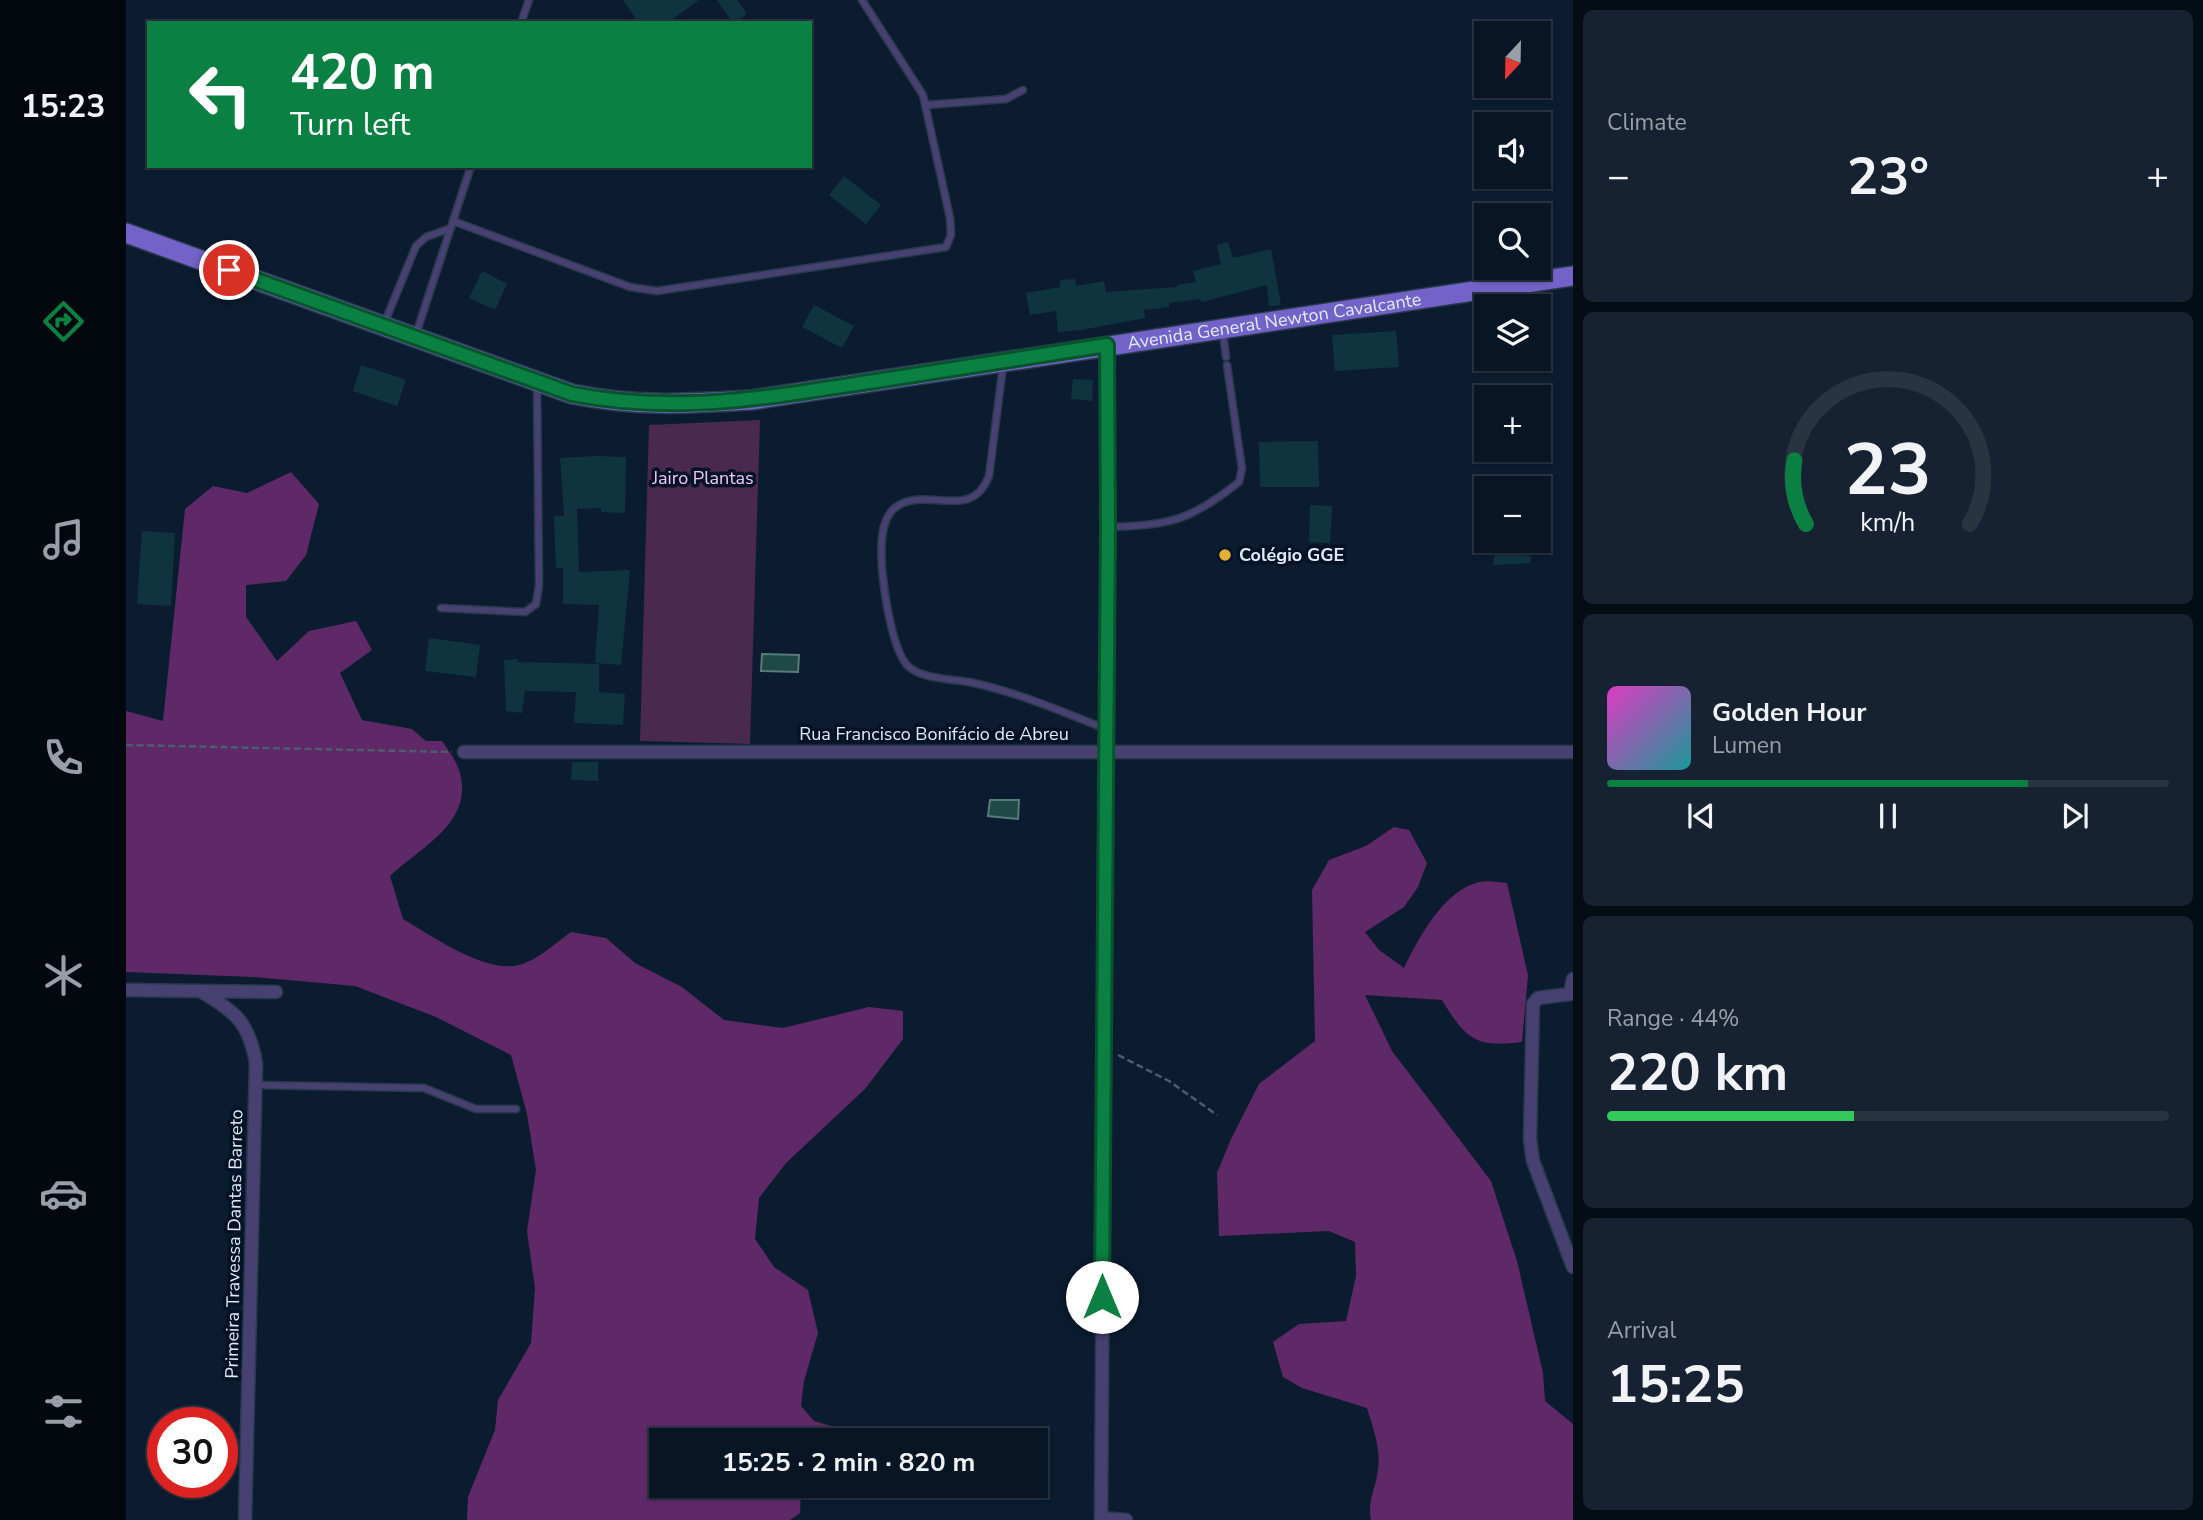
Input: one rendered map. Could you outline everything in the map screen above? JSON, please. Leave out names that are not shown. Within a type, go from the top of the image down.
[{"type":"main road","name":"Avenida General Newton Cavalcante","points":[[126,233],[537,382],[572,394],[621,404],[676,405],[751,400],[1573,276]]},
{"type":"street","points":[[1107,345],[1101,1519],[1126,1520]]},
{"type":"street","name":"Rua Francisco Bonifácio de Abreu","points":[[464,752],[1573,752]]},
{"type":"street","points":[[1573,979],[1570,994],[1538,998],[1533,1004],[1530,1139],[1533,1161],[1573,1267]]},
{"type":"street","points":[[126,990],[276,992]]},
{"type":"street","name":"Primeira Travessa Dantas Barreto","points":[[202,992],[241,1020],[251,1037],[256,1085],[245,1520]]},
{"type":"lane","points":[[522,21],[529,0]]},
{"type":"lane","points":[[383,326],[416,246],[426,237],[452,224],[644,290],[667,290],[946,247],[951,235],[950,218],[926,105],[918,84],[862,0]]},
{"type":"lane","points":[[926,105],[1006,99],[1023,90]]},
{"type":"lane","points":[[415,339],[470,168]]},
{"type":"lane","points":[[1108,527],[1162,525],[1172,522],[1204,506],[1240,482],[1242,469],[1222,330]]},
{"type":"lane","points":[[1004,361],[989,476],[983,491],[974,498],[915,502],[896,507],[887,517],[881,560],[891,622],[907,665],[920,673],[1006,690],[1106,729]]},
{"type":"lane","points":[[441,608],[524,612],[536,604],[539,585],[537,382]]},
{"type":"lane","points":[[256,1085],[424,1088],[476,1109],[516,1110]]},
{"type":"path","points":[[126,745],[464,752]]},
{"type":"path","points":[[1102,1049],[1169,1081],[1217,1115]]},
{"type":"green space","name":"Jairo Plantas","points":[[760,420],[750,744],[640,741],[649,425]]},
{"type":"shaded area","points":[[291,472],[319,504],[306,555],[286,581],[246,585],[246,617],[277,661],[309,631],[356,621],[372,650],[340,673],[362,720],[412,729],[426,741],[442,741],[459,770],[462,788],[460,804],[453,818],[430,843],[390,876],[403,919],[457,950],[486,963],[501,966],[514,966],[529,961],[571,932],[606,938],[635,963],[682,987],[724,1020],[783,1028],[869,1007],[903,1011],[903,1039],[865,1089],[786,1163],[759,1198],[755,1239],[774,1267],[808,1290],[818,1333],[804,1381],[801,1406],[814,1421],[838,1428],[649,1428],[649,1498],[801,1498],[800,1513],[790,1520],[467,1520],[468,1497],[495,1430],[498,1400],[531,1343],[535,1288],[527,1231],[536,1170],[527,1114],[511,1055],[436,1017],[355,986],[253,977],[126,972],[126,711],[163,721],[185,509],[213,486],[247,493]]},
{"type":"shaded area","points":[[762,654],[799,655],[798,672],[761,671]]},
{"type":"shaded area","points":[[990,800],[1019,800],[1018,819],[988,816]]},
{"type":"shaded area","points":[[1394,827],[1409,830],[1427,863],[1418,887],[1404,907],[1365,932],[1379,950],[1404,968],[1433,918],[1454,895],[1479,882],[1507,883],[1528,975],[1522,1042],[1493,1043],[1473,1038],[1458,1024],[1442,1000],[1365,995],[1392,1051],[1491,1181],[1517,1261],[1543,1373],[1545,1401],[1573,1424],[1573,1520],[1371,1520],[1370,1507],[1378,1470],[1378,1454],[1367,1408],[1302,1388],[1283,1377],[1273,1342],[1299,1324],[1346,1321],[1356,1276],[1355,1242],[1329,1231],[1219,1236],[1217,1173],[1231,1139],[1259,1084],[1315,1041],[1312,890],[1329,860],[1366,846]]},
{"type":"building","points":[[623,0],[699,0],[670,21],[638,21]]},
{"type":"building","points":[[717,0],[737,0],[747,14],[732,21]]},
{"type":"building","points":[[844,176],[881,205],[866,224],[829,195]]},
{"type":"building","points":[[1228,242],[1233,258],[1271,249],[1281,305],[1269,306],[1267,285],[1201,302],[1200,299],[1169,303],[1169,307],[1144,310],[1145,318],[1081,330],[1058,332],[1056,311],[1030,315],[1026,293],[1060,287],[1060,280],[1075,279],[1076,286],[1104,281],[1106,292],[1177,287],[1196,282],[1193,271],[1221,264],[1217,245]]},
{"type":"building","points":[[482,271],[507,284],[495,310],[469,298]]},
{"type":"building","points":[[814,305],[854,326],[842,348],[802,327]]},
{"type":"building","points":[[1396,331],[1399,367],[1335,371],[1332,335]]},
{"type":"building","points":[[361,365],[406,380],[397,406],[353,391]]},
{"type":"building","points":[[1073,379],[1093,380],[1092,401],[1071,399]]},
{"type":"building","points":[[1318,441],[1319,487],[1260,487],[1259,442]]},
{"type":"building","points":[[626,457],[625,513],[601,512],[601,508],[577,509],[579,572],[630,570],[621,665],[595,663],[599,605],[563,604],[563,568],[556,568],[554,516],[564,516],[560,458]]},
{"type":"building","points":[[1310,505],[1332,506],[1330,543],[1309,542]]},
{"type":"building","points":[[142,531],[175,533],[171,606],[137,604]]},
{"type":"building","points":[[1495,553],[1531,556],[1530,563],[1493,565]]},
{"type":"building","points":[[429,638],[480,645],[476,677],[425,671]]},
{"type":"building","points":[[518,659],[518,662],[599,664],[599,692],[625,694],[623,725],[574,723],[576,692],[525,691],[522,713],[506,711],[504,660]]},
{"type":"building","points":[[572,762],[598,762],[598,781],[571,780]]},
{"type":"place","name":"Colégio GGE","points":[[1225,555]]},
{"type":"route","points":[[229,270],[572,394],[621,404],[676,405],[751,400],[1107,345],[1102,1297]]}]
